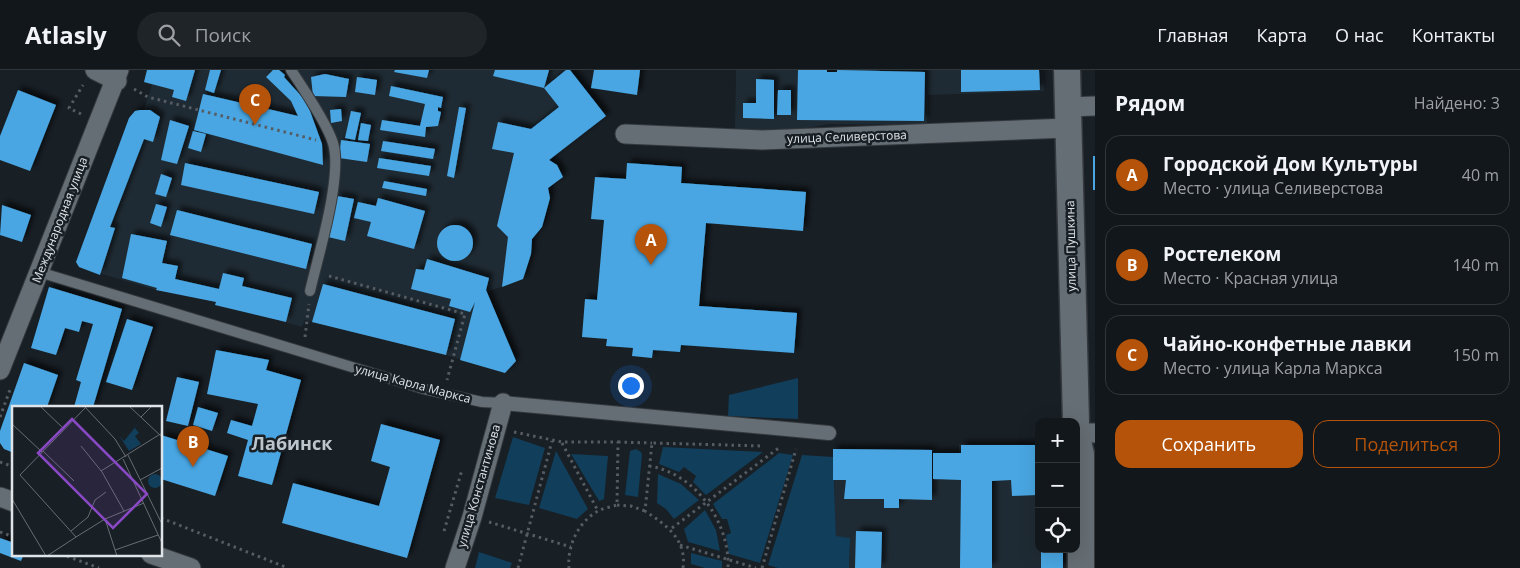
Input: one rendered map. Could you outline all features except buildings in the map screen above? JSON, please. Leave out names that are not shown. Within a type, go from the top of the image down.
[{"type":"main road","name":"улица Пушкина","points":[[1067,70],[1076,418]]},
{"type":"main road","points":[[1080,450],[1082,568]]},
{"type":"street","points":[[95,70],[118,76]]},
{"type":"street","name":"Международная улица","points":[[0,370],[118,76]]},
{"type":"street","name":"улица Селиверстова","points":[[625,134],[762,140],[1068,117],[1095,106]]},
{"type":"street","name":"улица Константинова","points":[[454,568],[472,517],[502,403]]},
{"type":"street","name":"улица Карла Маркса","points":[[502,403],[829,433]]},
{"type":"street","points":[[1080,434],[1095,433]]},
{"type":"street","points":[[0,497],[12,501]]},
{"type":"street","points":[[157,556],[191,568]]},
{"type":"lane","points":[[291,70],[308,96],[334,144],[334,182],[310,291]]},
{"type":"lane","name":"улица Карла Маркса","points":[[39,272],[302,353],[443,394],[482,402],[502,403]]},
{"type":"path","points":[[134,89],[148,97],[334,144]]},
{"type":"path","points":[[314,272],[465,314],[443,394]]},
{"type":"path","points":[[302,353],[308,321],[310,291]]},
{"type":"path","points":[[495,428],[562,442],[780,446],[798,449],[762,568]]},
{"type":"path","points":[[518,568],[552,440]]},
{"type":"path","points":[[562,442],[598,511]]},
{"type":"path","points":[[617,506],[618,442]]},
{"type":"path","points":[[645,511],[652,443]]},
{"type":"path","points":[[672,528],[780,446]]},
{"type":"path","points":[[0,462],[12,466]]},
{"type":"path","points":[[650,466],[664,468],[684,479],[706,502],[722,530],[728,568]]},
{"type":"path","points":[[442,540],[463,467]]},
{"type":"path","points":[[569,568],[571,547],[581,526],[598,511],[617,506],[631,506],[645,511],[672,528],[680,545],[683,568]]},
{"type":"path","points":[[472,517],[528,532],[571,547]]},
{"type":"path","points":[[162,518],[288,568]]},
{"type":"path","points":[[0,532],[12,536]]},
{"type":"path","points":[[680,545],[756,568]]},
{"type":"path","points":[[66,556],[99,568]]},
{"type":"shaded area","points":[[147,70],[570,70],[606,116],[550,160],[557,165],[563,177],[548,188],[550,198],[542,227],[532,239],[531,254],[523,279],[487,292],[516,361],[505,373],[446,355],[305,320],[302,327],[265,316],[215,305],[216,302],[156,290],[79,267],[76,262],[135,111],[144,110],[152,85],[144,82]]},
{"type":"shaded area","points":[[736,70],[1043,70],[1044,91],[928,95],[927,125],[829,124],[801,129],[735,133]]},
{"type":"shaded area","points":[[798,378],[798,419],[728,416],[729,395]]},
{"type":"shaded area","points":[[513,437],[545,448],[529,505],[495,498]]},
{"type":"shaded area","points":[[959,444],[1035,444],[1035,553],[1063,553],[1063,568],[849,568],[850,538],[836,537],[833,449],[934,449],[934,453],[959,453]]},
{"type":"shaded area","points":[[663,447],[763,452],[706,495],[693,482],[696,476],[684,467],[679,472],[659,464]]},
{"type":"shaded area","points":[[636,449],[642,455],[638,497],[625,495],[630,451]]},
{"type":"shaded area","points":[[556,451],[588,509],[577,519],[539,508]]},
{"type":"shaded area","points":[[779,453],[793,455],[760,563],[729,554],[726,535],[731,533],[727,519],[722,519],[713,504]]},
{"type":"shaded area","points":[[571,454],[608,456],[604,499],[599,501]]},
{"type":"shaded area","points":[[802,455],[833,457],[836,536],[850,538],[849,568],[778,568],[768,565]]},
{"type":"shaded area","points":[[658,474],[681,484],[699,500],[674,519],[666,509],[657,503]]},
{"type":"shaded area","points":[[705,510],[716,530],[720,551],[688,542],[684,529]]},
{"type":"shaded area","points":[[479,552],[512,563],[510,568],[475,568]]},
{"type":"shaded area","points":[[691,553],[722,561],[722,568],[705,568],[691,564]]},
{"type":"place","name":"Чайно-конфетные лавки","points":[[255,125]]},
{"type":"place","name":"Городской Дом Культуры","points":[[651,265]]},
{"type":"place","name":"Ростелеком","points":[[193,467]]},
{"type":"district","name":"Лабинск","points":[[292,444]]}]
